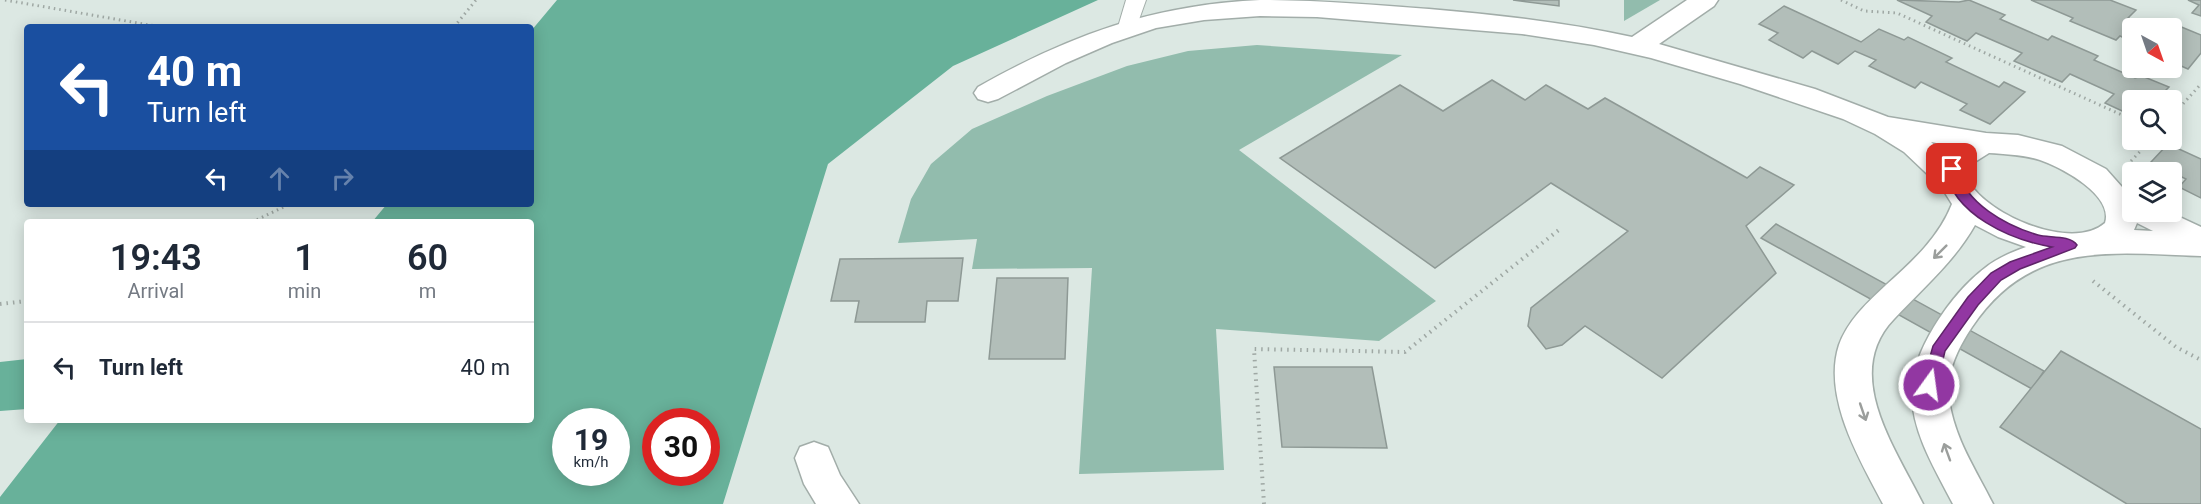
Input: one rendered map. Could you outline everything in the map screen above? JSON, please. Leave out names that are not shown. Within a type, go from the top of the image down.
[{"type":"street","points":[[1637,46],[1705,0]]},
{"type":"street","points":[[988,93],[1040,63],[1094,38],[1128,27],[1179,15],[1281,4],[1528,27],[1592,36],[1637,46],[1724,70],[1871,120],[1986,143],[2010,143],[2054,155],[2087,172],[2122,198]]},
{"type":"street","points":[[1871,120],[1910,142],[1994,222],[2014,232],[2034,239],[2076,246],[2201,244]]},
{"type":"street","points":[[1903,504],[1882,464],[1851,375],[1857,344],[1874,319],[1949,243],[1963,220],[1962,192],[1952,169],[1955,158],[1967,148],[1986,143]]},
{"type":"street","points":[[1973,504],[1950,460],[1935,420],[1929,385],[1938,350],[1973,301],[1996,276],[2015,265],[2117,233],[2122,221],[2119,205],[2107,188]]},
{"type":"street","points":[[2161,222],[2183,234],[2201,239]]},
{"type":"street","points":[[814,458],[824,484],[839,504]]},
{"type":"lane","points":[[1128,27],[1136,0]]},
{"type":"path","points":[[5,0],[143,24]]},
{"type":"path","points":[[456,24],[476,0]]},
{"type":"path","points":[[1841,0],[1864,11],[1897,13],[2122,115]]},
{"type":"path","points":[[2182,105],[2201,84]]},
{"type":"path","points":[[258,219],[284,207]]},
{"type":"path","points":[[1264,504],[1254,349],[1405,352],[1560,229]]},
{"type":"path","points":[[2076,246],[2160,335],[2201,360]]},
{"type":"path","points":[[0,304],[24,301]]},
{"type":"green space","points":[[557,0],[1098,0],[953,66],[828,164],[723,504],[0,504],[0,497],[58,423],[534,423],[534,219],[374,219],[384,207],[534,207],[534,27]]},
{"type":"green space","points":[[1624,0],[1660,0],[1624,21]]},
{"type":"green space","points":[[1257,45],[1402,55],[1239,150],[1436,301],[1379,341],[1216,329],[1224,470],[1079,474],[1092,268],[972,269],[977,239],[898,243],[911,199],[931,164],[972,129],[1047,96],[1127,66],[1188,51]]},
{"type":"green space","points":[[24,359],[24,409],[0,411],[0,362]]},
{"type":"building","points":[[1513,0],[1559,0],[1559,6]]},
{"type":"building","points":[[1897,0],[1959,2],[1969,0],[2005,15],[2000,19],[2048,40],[2052,36],[2098,56],[2094,60],[2122,72],[2122,78],[2147,78],[2169,87],[2166,90],[2122,90],[2122,111],[2105,103],[2114,94],[2070,74],[2062,82],[2014,61],[2022,53],[1976,33],[1967,41],[1926,22],[1932,16]]},
{"type":"building","points":[[2031,0],[2110,0],[2136,10],[2128,18],[2122,18],[2122,37],[2116,40],[2070,21],[2073,18]]},
{"type":"building","points":[[2188,0],[2201,0],[2201,16],[2192,13],[2199,5]]},
{"type":"building","points":[[1784,6],[1861,42],[1879,29],[1904,40],[1908,37],[1952,58],[1946,62],[1999,87],[2004,82],[2025,92],[1990,124],[1960,110],[1967,104],[1921,82],[1915,88],[1869,66],[1876,60],[1855,51],[1838,64],[1812,51],[1803,58],[1769,40],[1778,33],[1759,24]]},
{"type":"building","points":[[2182,27],[2201,35],[2201,53],[2188,69],[2182,66]]},
{"type":"building","points":[[1492,80],[1525,100],[1546,85],[1588,109],[1605,98],[1747,178],[1760,167],[1794,185],[1746,226],[1776,273],[1662,378],[1585,326],[1562,345],[1546,349],[1528,326],[1531,308],[1628,231],[1551,183],[1435,268],[1280,158],[1400,85],[1443,111]]},
{"type":"building","points":[[2162,150],[2181,150],[2201,159],[2201,198],[2182,188],[2182,184],[2186,179],[2182,177],[2182,162],[2151,162]]},
{"type":"building","points":[[1776,224],[2044,371],[2032,389],[1761,238]]},
{"type":"building","points":[[963,258],[958,301],[927,301],[925,322],[855,322],[859,301],[831,301],[840,259]]},
{"type":"building","points":[[997,278],[1068,278],[1065,359],[989,359]]},
{"type":"building","points":[[2061,351],[2201,429],[2201,504],[2127,504],[2000,427]]},
{"type":"building","points":[[1274,367],[1372,367],[1387,448],[1282,447]]},
{"type":"route","points":[[1929,385],[1938,350],[1973,301],[1996,276],[2015,265],[2071,245],[2034,239],[1994,222],[1977,210],[1964,196],[1954,182],[1952,169]]}]
